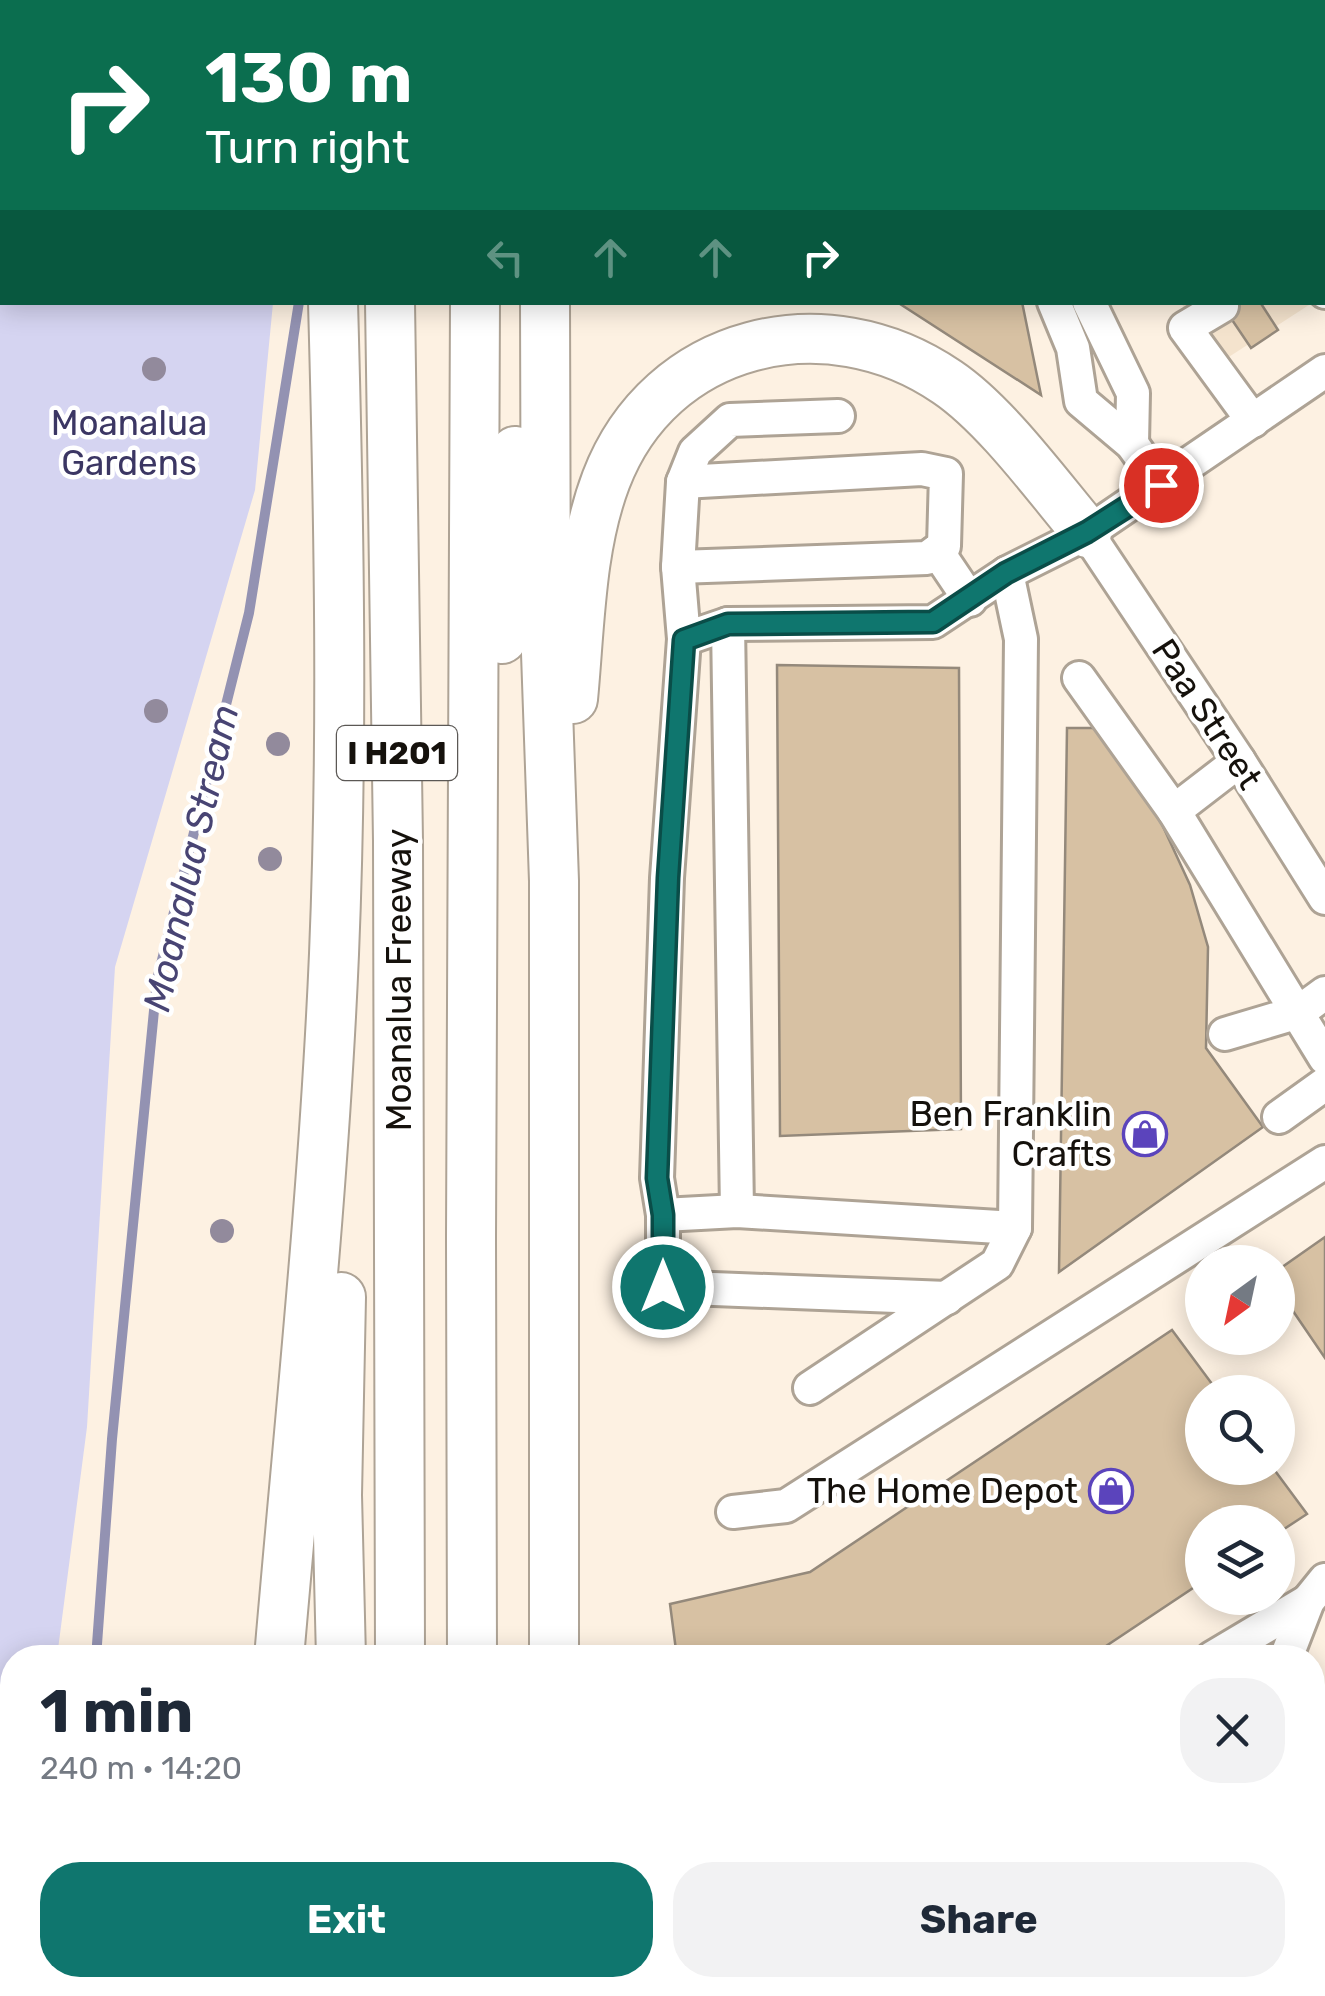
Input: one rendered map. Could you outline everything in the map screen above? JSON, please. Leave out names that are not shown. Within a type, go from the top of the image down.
[{"type":"highway","points":[[281,1645],[318,1233],[334,954],[341,574],[333,305]]},
{"type":"highway","name":"Moanalua Freeway","points":[[390,305],[398,841],[400,1645]]},
{"type":"highway","name":"Moanalua Freeway","points":[[472,1645],[476,305]]},
{"type":"highway","points":[[472,981],[512,513],[520,305]]},
{"type":"highway","points":[[545,305],[546,653],[554,881],[554,1645]]},
{"type":"highway","points":[[554,881],[584,594],[606,480],[643,415],[694,370],[757,344],[791,339],[858,342],[891,352],[950,384],[976,405],[1087,532]]},
{"type":"highway","points":[[334,954],[343,1236],[337,1496],[341,1645]]},
{"type":"street","points":[[1055,305],[1073,348],[1081,400],[1132,444],[1161,485]]},
{"type":"street","points":[[1090,305],[1133,393],[1132,444]]},
{"type":"street","points":[[1222,306],[1186,328],[1254,421]]},
{"type":"street","points":[[684,640],[728,624],[933,622],[1006,573],[1087,532],[1161,485],[1325,371]]},
{"type":"street","points":[[838,416],[730,420],[696,452],[683,482],[678,568],[684,640],[664,958],[657,1178],[663,1215],[663,1287],[946,1298]]},
{"type":"street","points":[[678,568],[927,558],[944,546],[946,474],[922,470],[683,482]]},
{"type":"street","name":"Paa Street","points":[[1087,532],[1240,761],[1325,898]]},
{"type":"street","points":[[936,551],[970,600]]},
{"type":"street","points":[[810,1388],[997,1264],[1015,1228],[1021,639],[1006,573]]},
{"type":"street","points":[[728,624],[737,1211]]},
{"type":"street","points":[[1080,678],[1312,1003],[1325,1058]]},
{"type":"street","points":[[1174,811],[1240,761]]},
{"type":"street","points":[[1226,1034],[1312,1003]]},
{"type":"street","points":[[1280,1118],[1325,1084]]},
{"type":"street","points":[[733,1512],[786,1506],[1325,1162]]},
{"type":"street","points":[[663,1215],[737,1211],[1015,1228]]},
{"type":"street","points":[[1232,1645],[1317,1591]]},
{"type":"street","points":[[1292,1645],[1317,1591]]},
{"type":"shaded area","points":[[1182,305],[1309,305],[1221,362]]},
{"type":"green space","name":"Moanalua Gardens","points":[[0,305],[273,305],[255,490],[115,967],[87,1427],[59,1645],[0,1645]]},
{"type":"building","points":[[902,305],[1023,305],[1041,395]]},
{"type":"building","points":[[1222,305],[1262,305],[1278,330],[1251,348]]},
{"type":"building","points":[[777,665],[959,668],[961,1129],[780,1136]]},
{"type":"building","points":[[1067,728],[1098,728],[1148,794],[1190,885],[1208,947],[1206,1048],[1263,1127],[1059,1272]]},
{"type":"building","points":[[1325,1237],[1325,1358],[1295,1314],[1295,1258]]},
{"type":"building","name":"The Home Depot","points":[[1172,1330],[1185,1348],[1185,1355],[1191,1355],[1205,1375],[1185,1375],[1185,1485],[1286,1485],[1307,1514],[1295,1522],[1295,1505],[1185,1505],[1185,1593],[1108,1645],[675,1645],[670,1604],[810,1572]]},
{"type":"waterway","name":"Moanalua Stream","points":[[97,1645],[112,1439],[157,980],[249,613],[299,305]]},
{"type":"place","name":"Ben Franklin Crafts","points":[[1145,1134]]},
{"type":"place","name":"The Home Depot","points":[[1111,1491]]},
{"type":"route","points":[[663,1287],[663,1215],[657,1178],[668,878],[684,640],[728,624],[933,622],[1006,573],[1087,532],[1161,485]]}]
